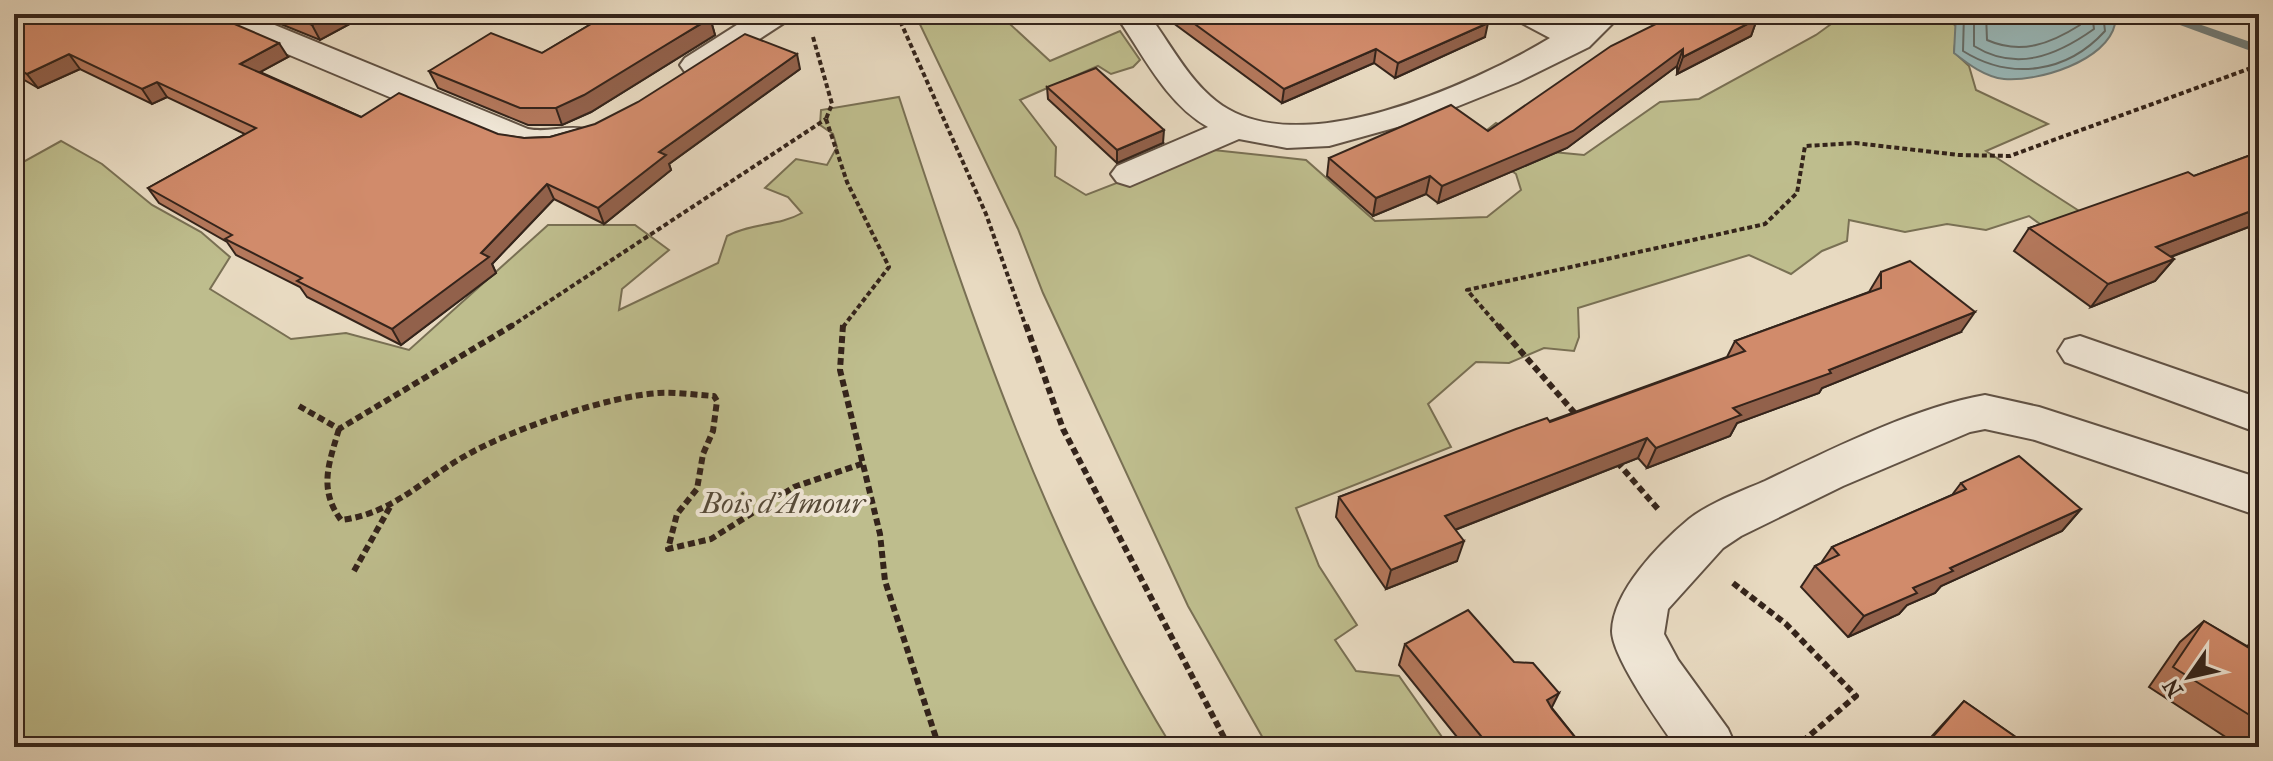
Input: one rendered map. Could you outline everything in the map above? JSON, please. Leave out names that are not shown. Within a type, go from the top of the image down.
[{"type":"street","points":[[220,14],[519,138],[557,141],[605,123]]},
{"type":"street","points":[[670,83],[776,14]]},
{"type":"street","points":[[1131,14],[1197,103],[1218,118],[1239,126],[1299,138],[1340,131],[1466,91],[1577,40],[1606,14]]},
{"type":"street","points":[[1529,14],[1577,40]]},
{"type":"street","points":[[1130,174],[1239,126]]},
{"type":"street","points":[[2080,351],[2259,416]]},
{"type":"street","points":[[1708,747],[1659,677],[1638,636],[1639,613],[1650,594],[1692,548],[1724,522],[1814,479],[1962,416],[1985,412],[2039,424],[2259,497]]},
{"type":"path","points":[[897,14],[986,214],[1063,429],[1229,747]]},
{"type":"path","points":[[812,33],[832,104],[826,119],[589,280],[471,354],[339,429],[325,478],[328,506],[341,520],[358,520],[390,506],[480,448],[611,403],[659,393],[714,396],[717,401],[697,489],[677,514],[668,549],[690,549],[745,521],[791,489],[836,468],[864,463]]},
{"type":"path","points":[[1580,419],[1467,290],[1765,224],[1797,193],[1805,146],[1838,142],[1979,158],[2010,156],[2259,65]]},
{"type":"path","points":[[826,119],[840,165],[889,267],[844,321],[839,348],[845,398],[880,534],[885,581],[939,747]]},
{"type":"path","points":[[299,406],[339,429]]},
{"type":"path","points":[[1610,454],[1692,548],[1786,624],[1856,696],[1796,747]]},
{"type":"path","points":[[354,571],[390,506]]},
{"type":"green space","points":[[915,14],[999,14],[1050,61],[1120,31],[1140,60],[1133,67],[1111,74],[1098,66],[1020,100],[1056,147],[1055,176],[1086,195],[1204,149],[1306,160],[1375,221],[1487,217],[1521,190],[1516,174],[1472,142],[1496,123],[1553,152],[1584,155],[1660,102],[1699,99],[1816,35],[1845,14],[1942,14],[1957,27],[1954,52],[1969,66],[1976,90],[2048,124],[1986,151],[2140,250],[2066,243],[2029,216],[1986,230],[1947,224],[1905,232],[1849,220],[1847,241],[1822,251],[1791,274],[1749,255],[1578,308],[1579,337],[1574,351],[1544,348],[1509,363],[1476,362],[1428,404],[1451,447],[1296,508],[1319,566],[1357,625],[1335,640],[1356,671],[1399,676],[1449,747],[1268,747],[1188,606],[1043,293],[1018,229]]},
{"type":"green space","name":"Bois d'Amour","points":[[899,97],[985,348],[1050,512],[1128,671],[1172,747],[14,747],[14,167],[61,141],[102,164],[152,205],[201,232],[230,257],[210,289],[291,339],[346,333],[409,350],[548,225],[635,225],[669,250],[622,289],[619,310],[718,263],[727,236],[802,213],[788,197],[765,188],[796,159],[827,165],[837,147],[833,134],[820,125],[821,110]]},
{"type":"water","points":[[1956,14],[2109,14],[2115,24],[2099,49],[2069,66],[2035,77],[2004,79],[1984,73],[1954,53]]},
{"type":"building","points":[[14,14],[211,14],[279,43],[240,64],[361,117],[399,93],[498,134],[524,138],[550,137],[595,124],[638,102],[745,34],[797,54],[659,152],[666,155],[598,208],[547,184],[481,253],[489,257],[392,329],[297,281],[302,278],[225,239],[232,235],[148,188],[256,128],[157,82],[142,89],[69,54],[27,74],[14,66]]},
{"type":"building","points":[[284,14],[333,14],[312,25]]},
{"type":"building","points":[[608,14],[699,14],[710,18],[584,95],[556,108],[520,108],[429,71],[491,33],[542,53]]},
{"type":"building","points":[[1181,14],[1473,14],[1488,23],[1398,63],[1376,49],[1284,89]]},
{"type":"building","points":[[1676,14],[1747,14],[1757,19],[1683,57],[1683,49],[1573,131],[1442,186],[1430,176],[1376,198],[1329,158],[1451,105],[1488,131],[1611,46]]},
{"type":"building","points":[[1096,68],[1164,130],[1117,150],[1047,87]]},
{"type":"building","points":[[2259,152],[2259,208],[2156,247],[2174,259],[2108,284],[2029,228],[2188,172],[2194,176]]},
{"type":"building","points":[[1910,261],[1975,312],[1829,370],[1831,373],[1733,408],[1741,415],[1656,448],[1647,438],[1445,516],[1464,541],[1391,570],[1339,497],[1516,429],[1547,418],[1550,422],[1745,351],[1735,341],[1881,288],[1881,272]]},
{"type":"building","points":[[2019,456],[2081,509],[1950,568],[1953,571],[1913,588],[1917,593],[1864,616],[1815,566],[1839,555],[1832,547],[1966,489],[1961,483]]},
{"type":"building","points":[[1468,610],[1514,662],[1533,663],[1559,693],[1547,700],[1583,747],[1490,747],[1405,644]]},
{"type":"building","points":[[2204,621],[2249,648],[2250,644],[2259,649],[2259,721],[2173,667]]},
{"type":"building","points":[[1964,701],[2030,747],[1924,747]]},
{"type":"waterway","points":[[2157,14],[2259,50]]}]
